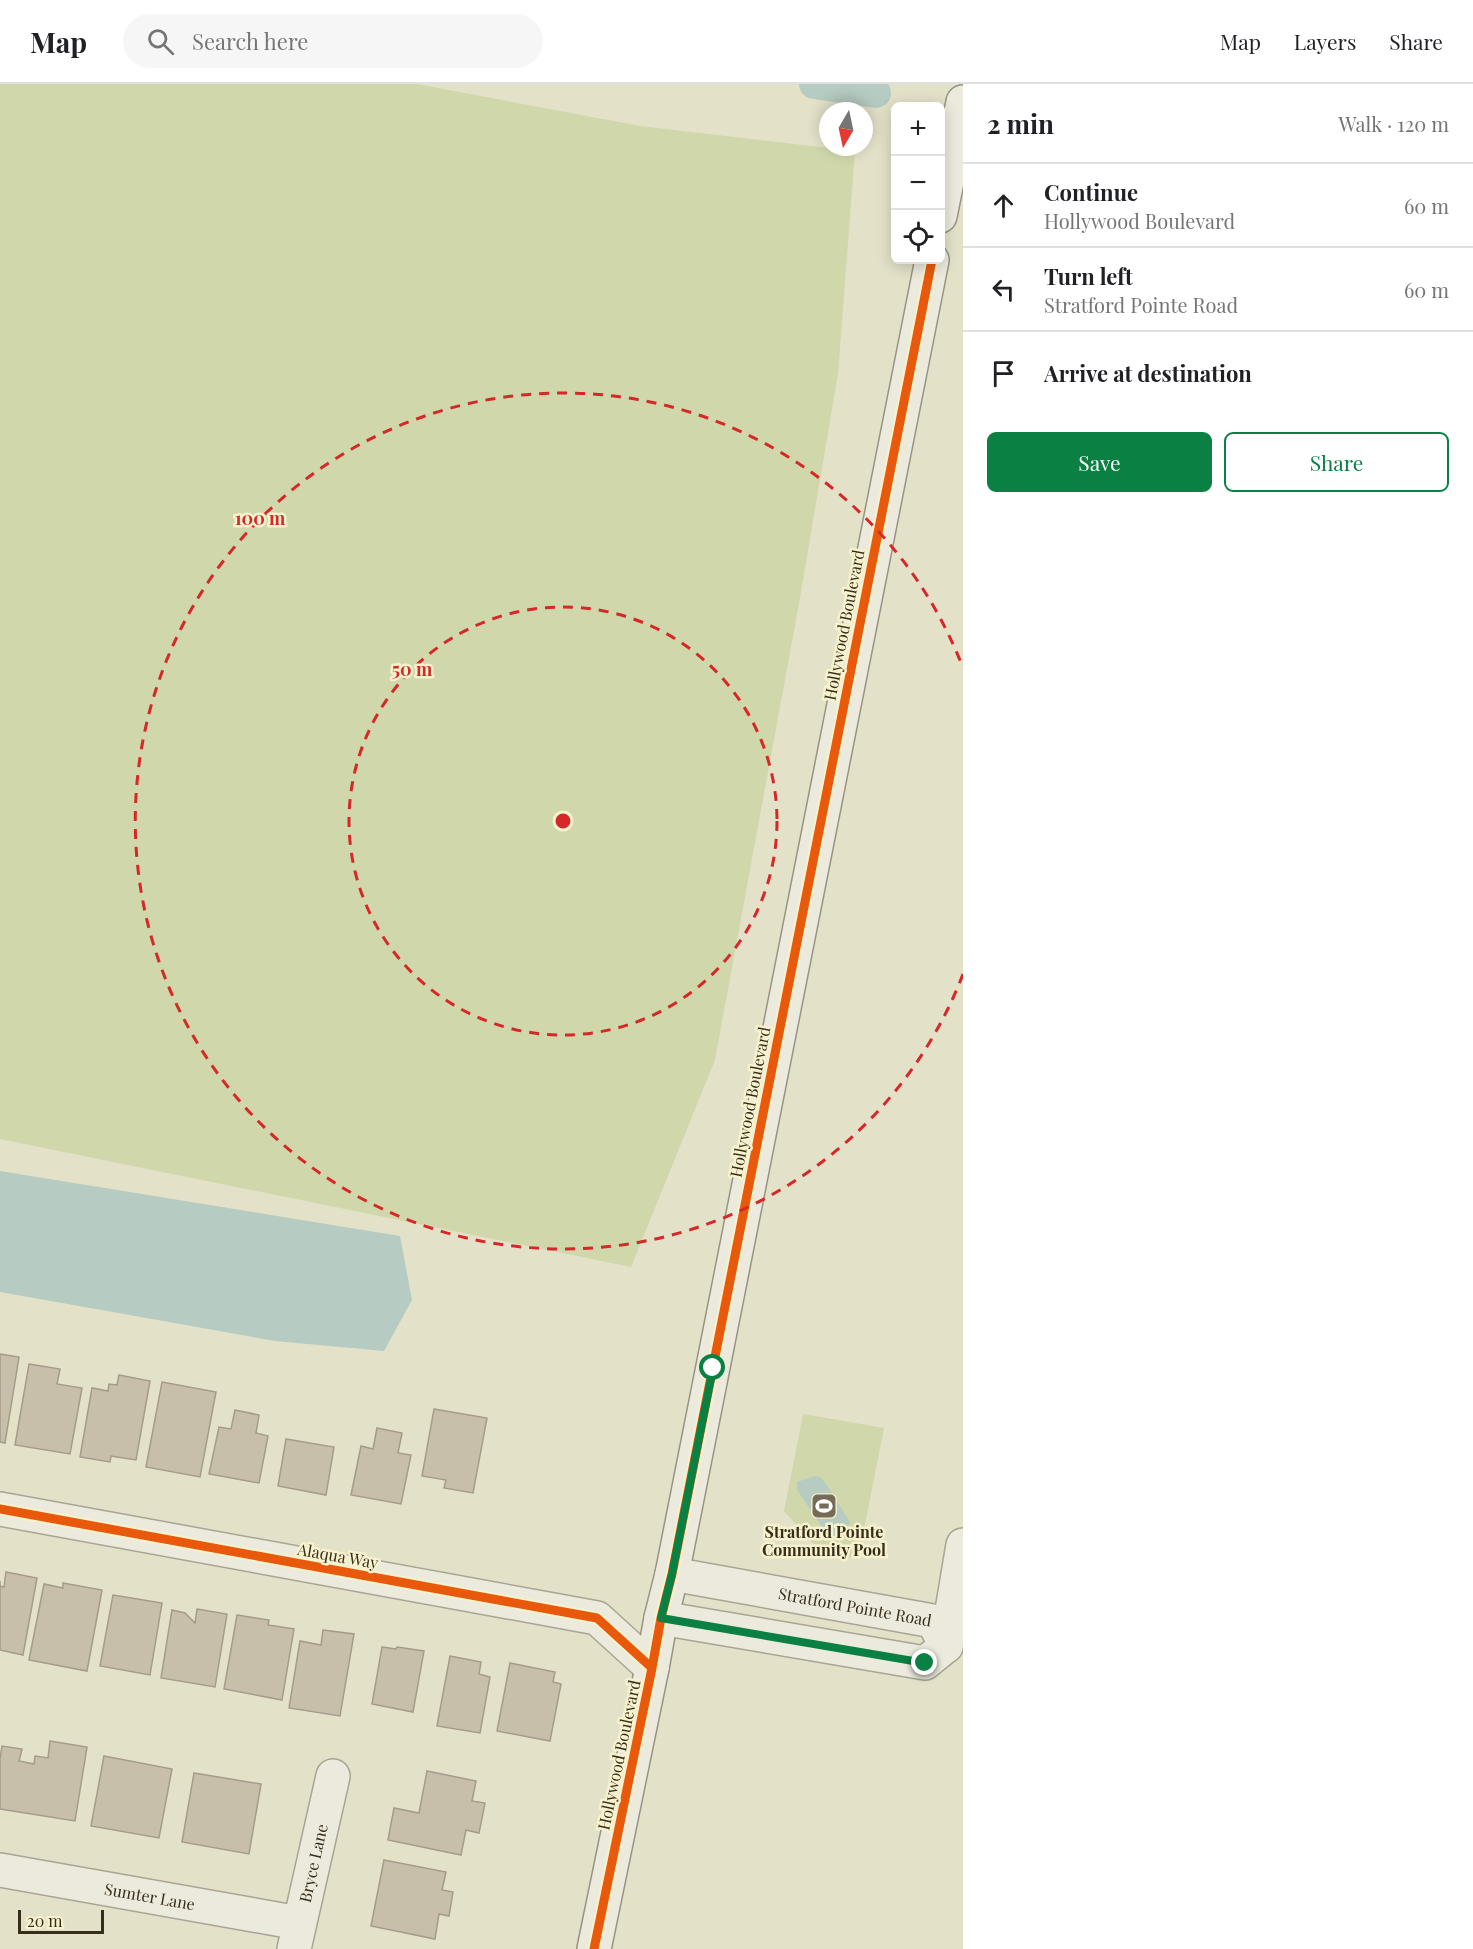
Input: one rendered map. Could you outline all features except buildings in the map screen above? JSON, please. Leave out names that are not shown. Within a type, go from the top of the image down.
[{"type":"street","points":[[941,210],[963,102]]},
{"type":"street","name":"Hollywood Boulevard","points":[[594,1949],[661,1618],[672,1574],[931,264]]},
{"type":"street","name":"Alaqua Way","points":[[0,1509],[597,1618],[652,1668]]},
{"type":"street","points":[[954,1647],[963,1545]]},
{"type":"street","name":"Stratford Pointe Road","points":[[661,1618],[925,1663],[954,1647],[933,1621],[672,1574]]},
{"type":"street","name":"Bryce Lane","points":[[297,1936],[333,1776]]},
{"type":"street","name":"Sumter Lane","points":[[0,1870],[297,1936]]},
{"type":"green space","points":[[0,84],[417,84],[640,126],[819,147],[819,156],[855,156],[838,374],[798,609],[715,1060],[631,1267],[0,1139]]},
{"type":"green space","points":[[803,1414],[884,1428],[858,1559],[822,1553],[784,1511]]},
{"type":"shaded area","points":[[0,1171],[400,1236],[412,1300],[384,1351],[275,1341],[0,1292]]},
{"type":"shaded area","name":"Stratford Pointe Community Pool","points":[[815,1476],[822,1478],[850,1522],[844,1532],[837,1537],[827,1534],[797,1490],[797,1482]]},
{"type":"waterway","points":[[814,84],[876,93]]},
{"type":"cycle path","points":[[594,1949],[661,1618],[672,1574],[931,264]]},
{"type":"cycle path","points":[[0,1509],[597,1618],[652,1668]]},
{"type":"place","name":"Stratford Pointe Community Pool","points":[[824,1506]]},
{"type":"route","points":[[713,1368],[672,1574],[661,1618],[925,1663]]}]
